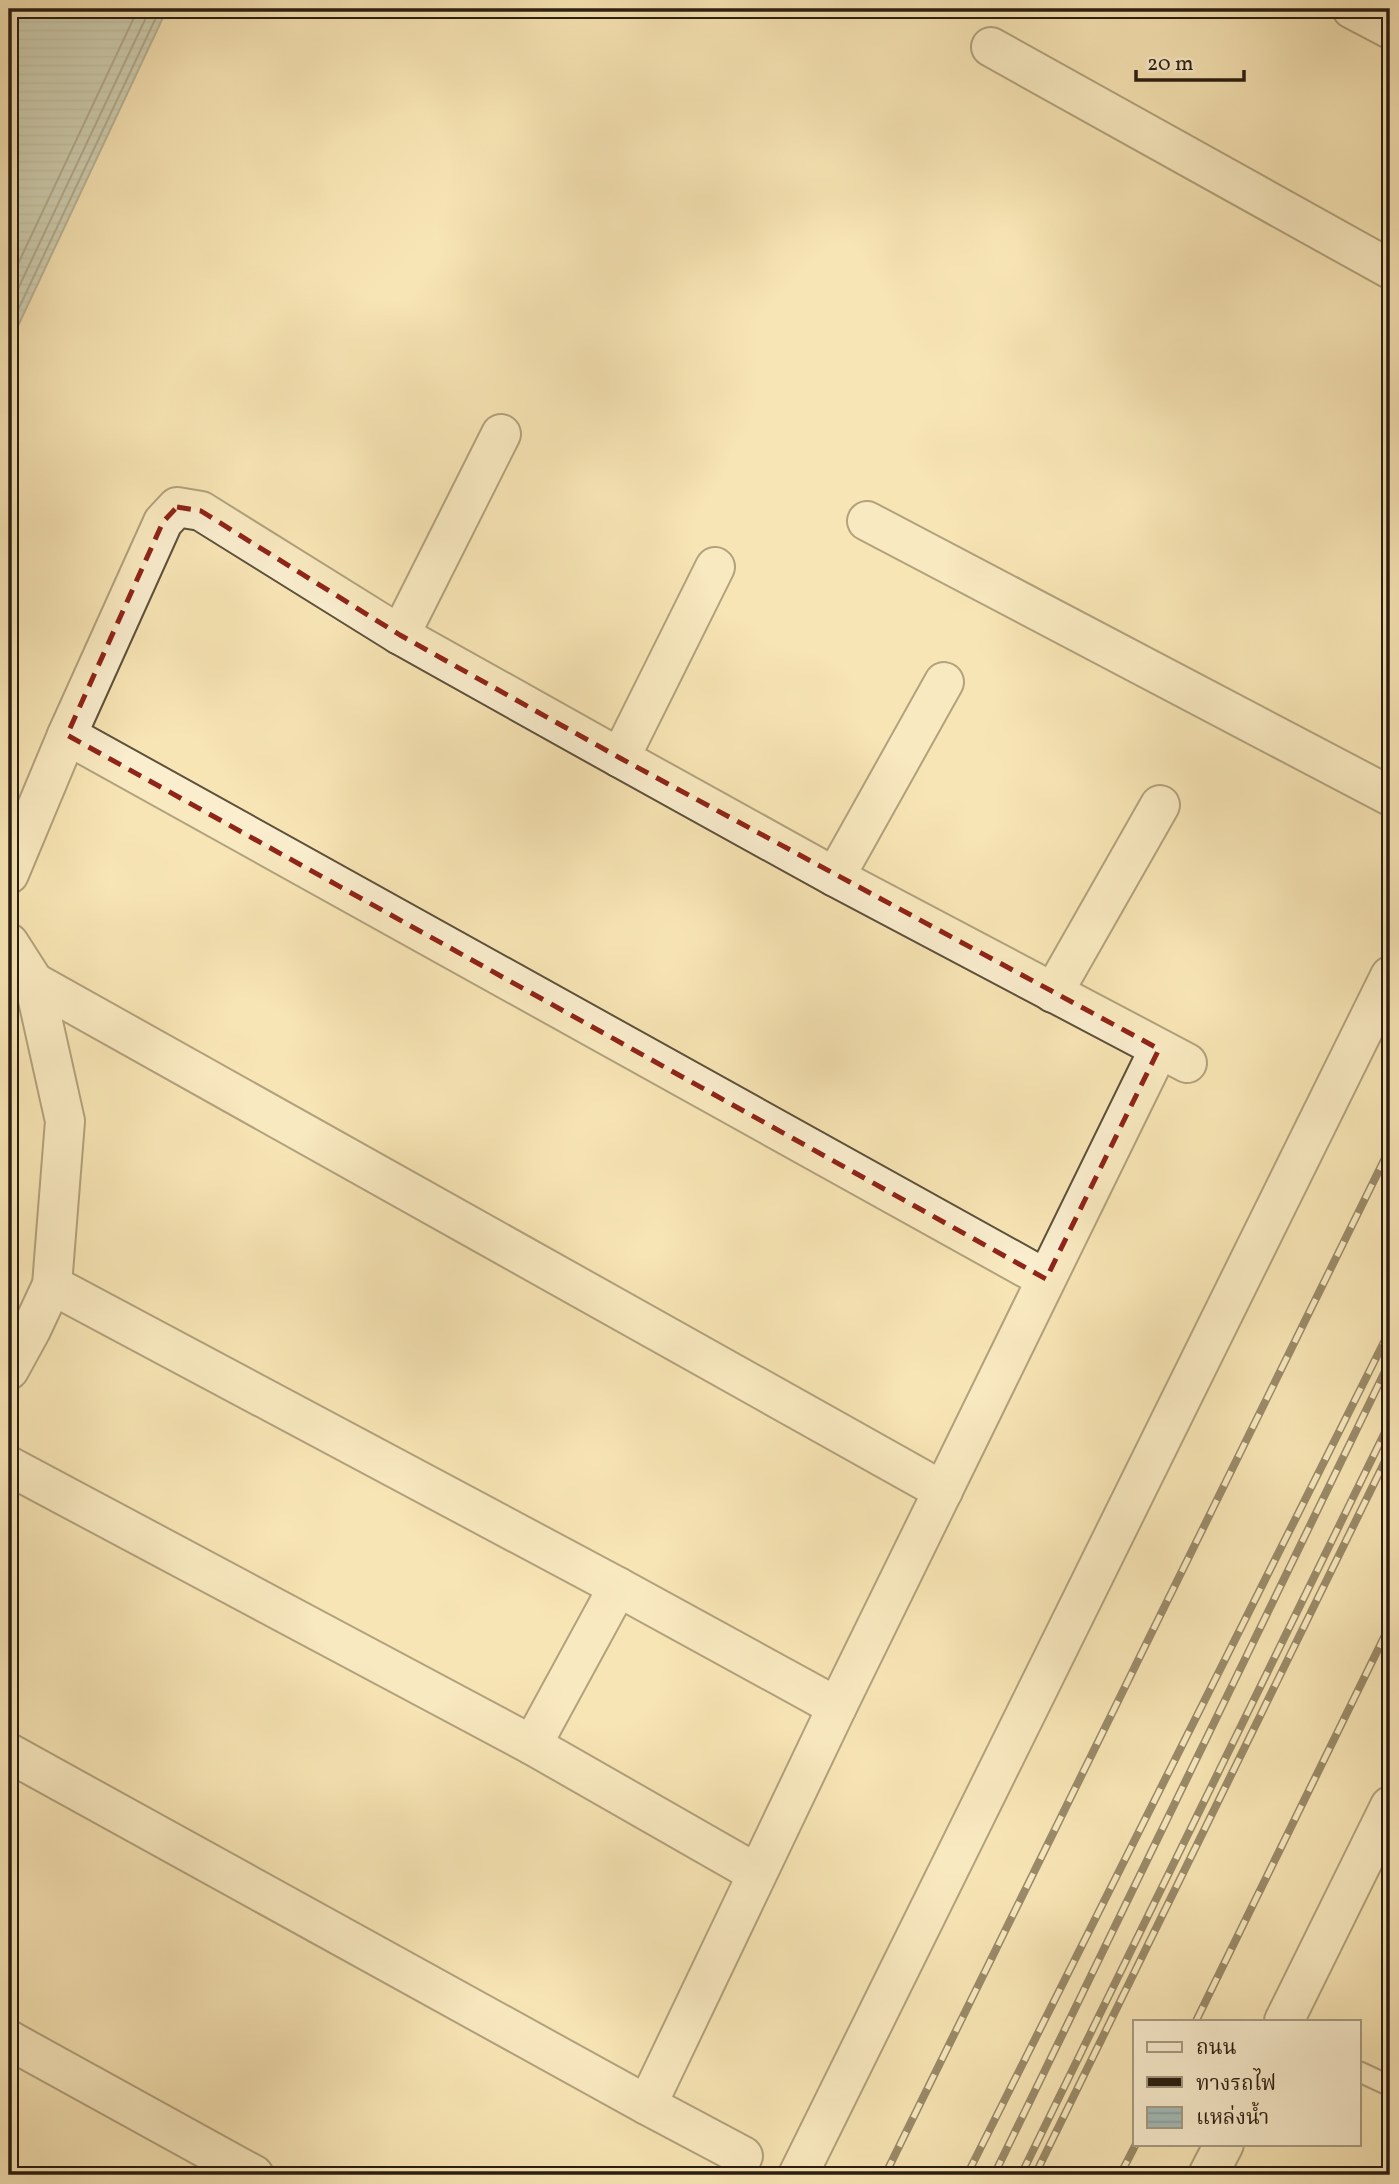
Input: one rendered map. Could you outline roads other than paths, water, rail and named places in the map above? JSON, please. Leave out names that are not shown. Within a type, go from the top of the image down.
[{"type":"street","points":[[1352,9],[1390,29]]},
{"type":"street","points":[[991,47],[1390,269]]},
{"type":"street","points":[[400,635],[501,433]]},
{"type":"street","points":[[9,874],[67,735],[163,522],[177,507],[201,511],[400,635],[835,877],[1173,1056],[1046,1279],[647,2105]]},
{"type":"street","points":[[867,521],[1386,785]]},
{"type":"street","points":[[620,758],[716,567]]},
{"type":"street","points":[[835,877],[944,682]]},
{"type":"street","points":[[67,735],[1046,1279]]},
{"type":"street","points":[[1053,993],[1160,805]]},
{"type":"street","points":[[9,943],[34,982],[65,1121],[52,1285],[20,1326],[9,1370]]},
{"type":"street","points":[[798,2175],[1390,976]]},
{"type":"street","points":[[34,982],[943,1491]]},
{"type":"street","points":[[52,1285],[837,1707]]},
{"type":"street","points":[[9,1466],[532,1745],[757,1873]]},
{"type":"street","points":[[532,1745],[618,1587]]},
{"type":"street","points":[[9,1753],[743,2156]]},
{"type":"street","points":[[1284,2020],[1390,1805]]},
{"type":"street","points":[[9,2040],[254,2175]]},
{"type":"street","points":[[1208,2175],[1223,2146]]},
{"type":"lane","points":[[1360,2072],[1390,2086]]},
{"type":"water","points":[[9,9],[167,9],[9,345]]},
{"type":"railway","points":[[885,2175],[1390,1148]]},
{"type":"railway","points":[[967,2175],[1390,1330]]},
{"type":"railway","points":[[994,2175],[1390,1361]]},
{"type":"railway","points":[[1021,2175],[1390,1422]]},
{"type":"railway","points":[[1035,2175],[1390,1451]]},
{"type":"railway","points":[[1196,2020],[1390,1625]]},
{"type":"railway","points":[[1120,2175],[1135,2146]]}]
